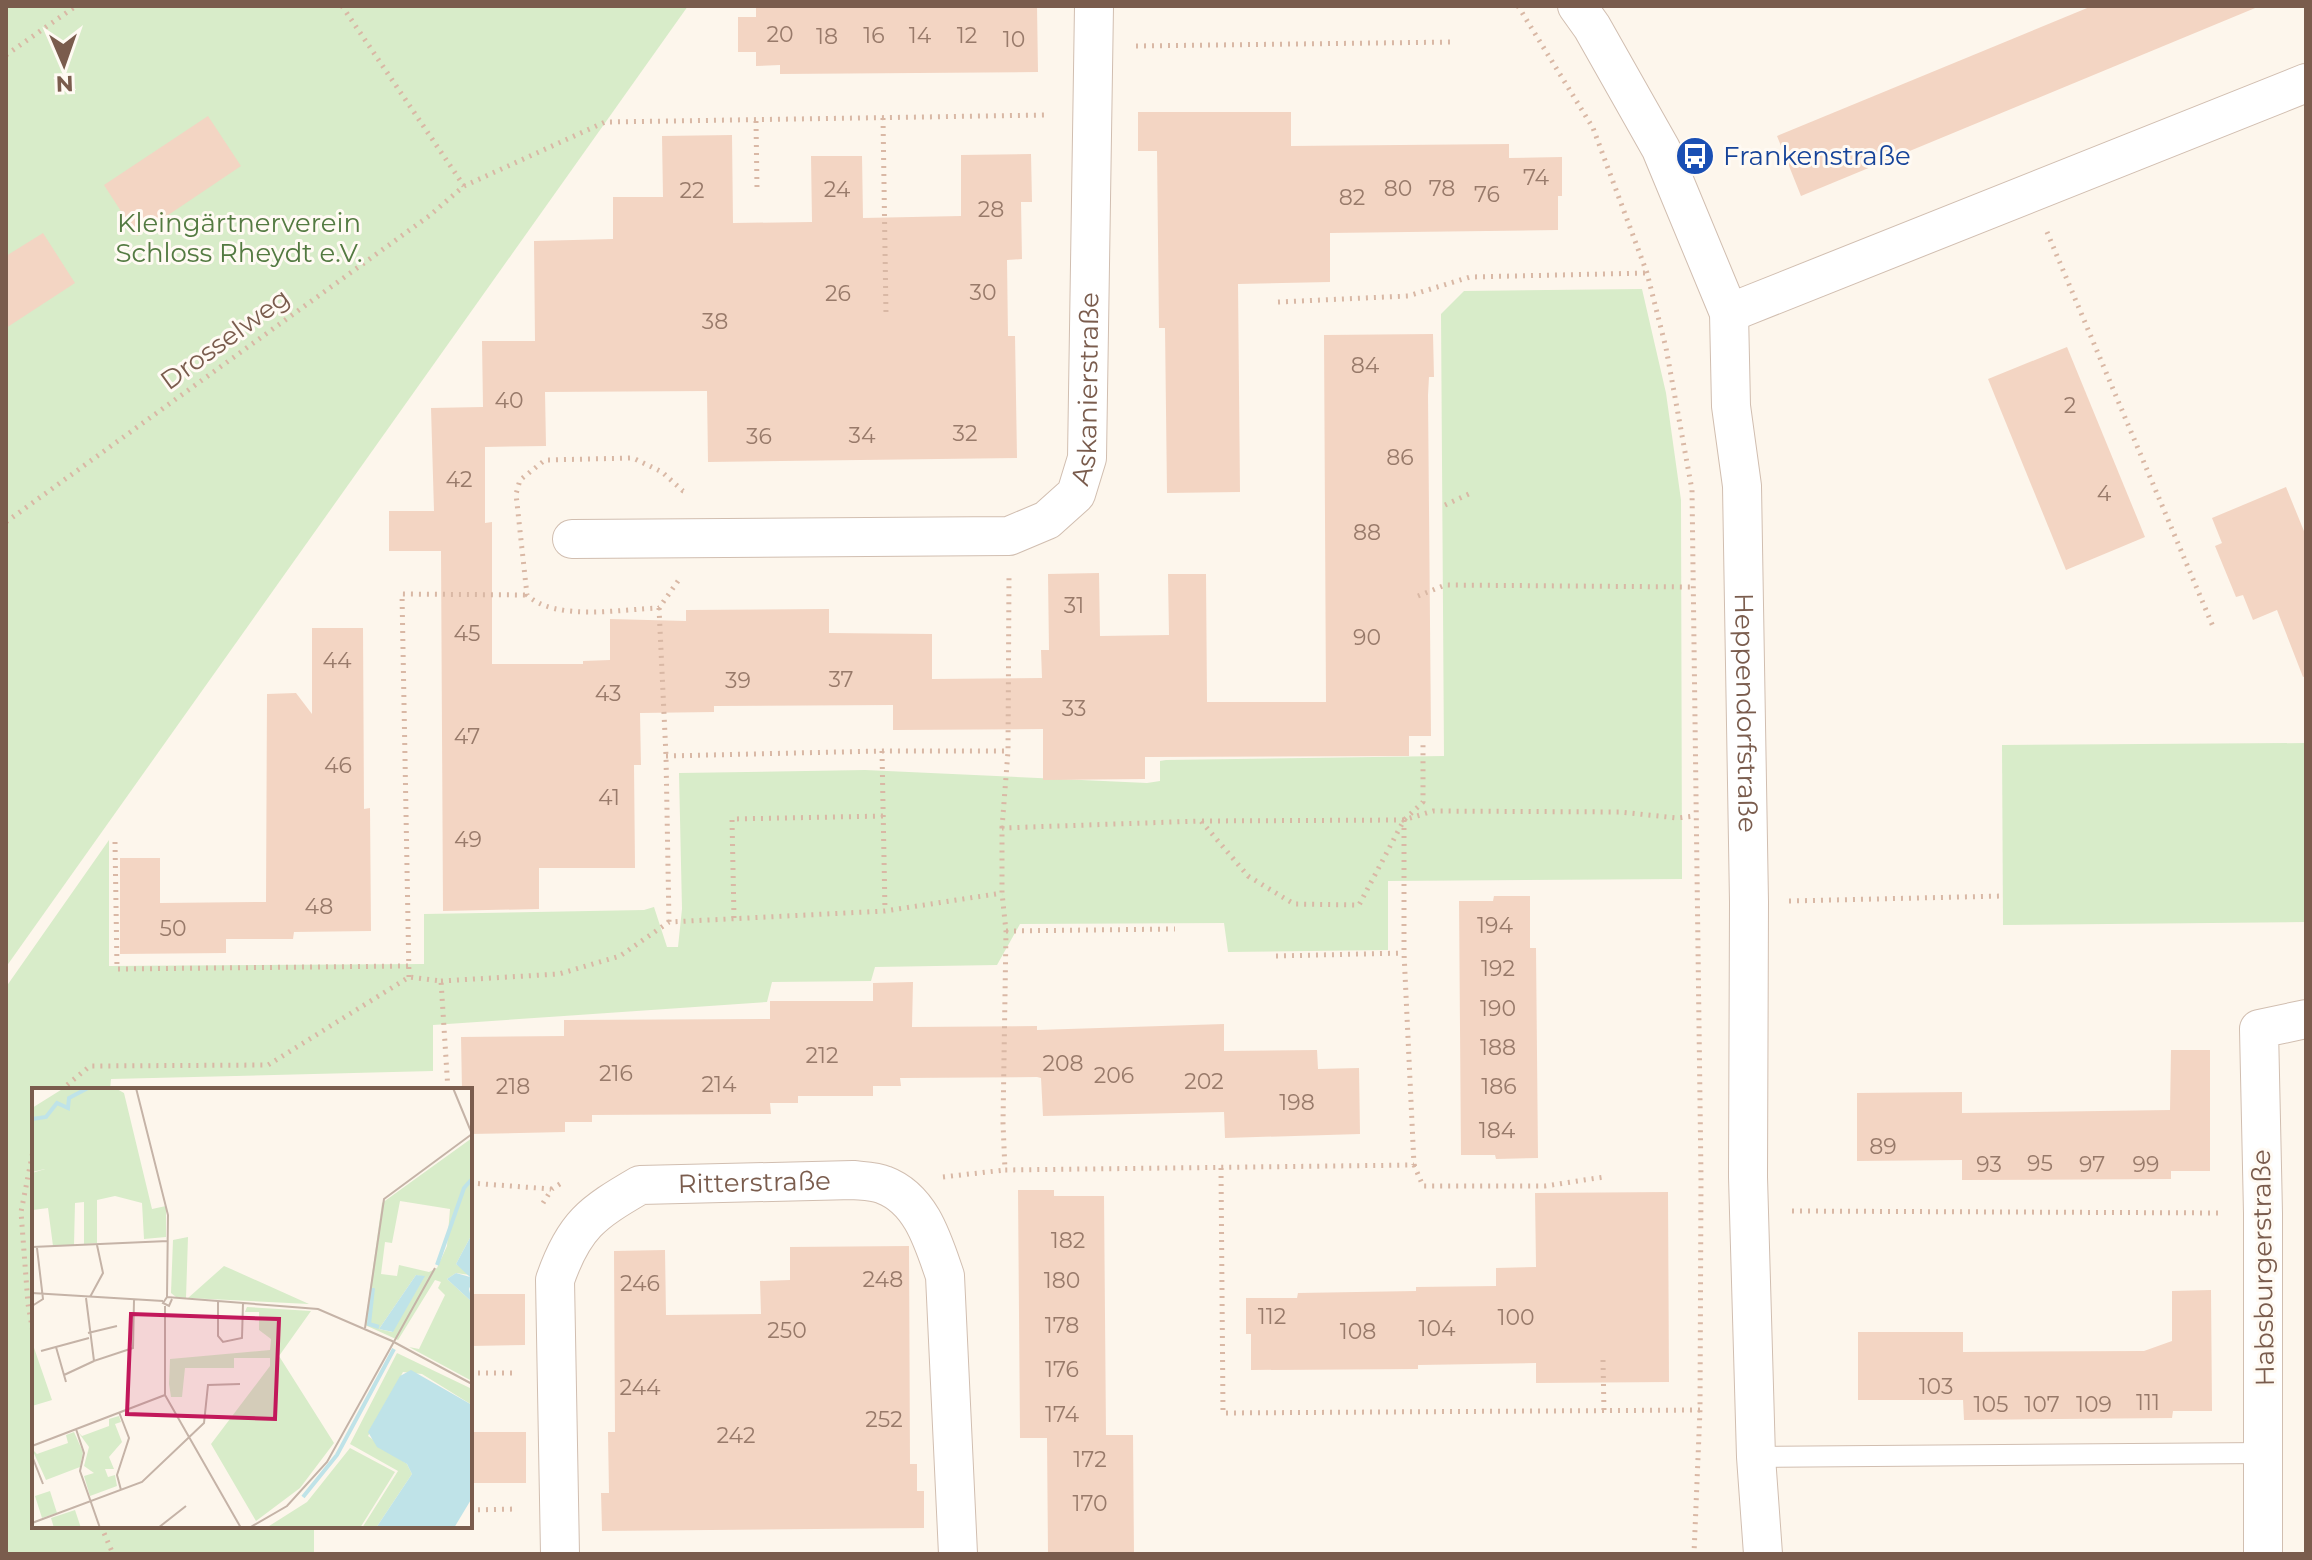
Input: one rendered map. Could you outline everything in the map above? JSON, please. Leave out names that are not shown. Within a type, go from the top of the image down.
[{"type":"street","name":"Askanierstraße","points":[[572,539],[1009,536],[1047,520],[1076,494],[1087,458],[1094,6]]},
{"type":"street","name":"Heppendorfstraße","points":[[1577,6],[1661,149],[1729,313],[1731,406],[1742,486],[1749,902],[1749,1211],[1756,1457],[1763,1554]]},
{"type":"street","points":[[1729,313],[2306,83]]},
{"type":"street","name":"Habsburgerstraße","points":[[2263,1554],[2263,1213],[2259,1029],[2306,1019]]},
{"type":"street","name":"Ritterstraße","points":[[560,1554],[555,1280],[579,1228],[609,1203],[640,1185],[853,1180],[883,1185],[910,1201],[930,1235],[945,1276],[958,1554]]},
{"type":"street","name":"Heppendorfstraße","points":[[1741,1554],[1756,1457]]},
{"type":"lane","points":[[1756,1457],[2264,1453]]},
{"type":"path","points":[[6,55],[76,6]]},
{"type":"path","points":[[342,6],[464,186]]},
{"type":"path","points":[[1518,6],[1593,128],[1647,273],[1666,348],[1692,490],[1701,1177],[1700,1410],[1694,1554]]},
{"type":"path","points":[[1126,46],[1455,42]]},
{"type":"path","name":"Drosselweg","points":[[6,522],[429,216],[464,186],[605,122],[1058,115]]},
{"type":"path","points":[[883,118],[886,315]]},
{"type":"path","points":[[756,121],[757,188]]},
{"type":"path","points":[[2031,194],[2214,629]]},
{"type":"path","points":[[1278,302],[1408,296],[1470,277],[1647,273]]},
{"type":"path","points":[[527,595],[516,494],[520,480],[545,460],[633,458],[662,472],[683,491],[694,494]]},
{"type":"path","points":[[1445,505],[1471,493]]},
{"type":"path","points":[[1005,1170],[1006,931],[1002,893],[1002,828],[1008,751],[1009,570]]},
{"type":"path","points":[[669,922],[659,608],[679,579]]},
{"type":"path","points":[[1418,596],[1445,585],[1692,587]]},
{"type":"path","points":[[409,977],[402,594],[527,595],[536,603],[554,610],[659,608]]},
{"type":"path","points":[[1201,821],[1248,876],[1294,904],[1359,905],[1404,820],[1423,802],[1423,745]]},
{"type":"path","points":[[882,751],[885,911]]},
{"type":"path","points":[[666,756],[1008,751]]},
{"type":"path","points":[[1002,828],[1201,821],[1404,820],[1433,811],[1620,812],[1677,818],[1695,816]]},
{"type":"path","points":[[734,918],[732,819],[884,816]]},
{"type":"path","points":[[1404,820],[1404,953],[1414,1165],[1423,1186],[1545,1186],[1604,1177]]},
{"type":"path","points":[[115,842],[117,969],[408,966]]},
{"type":"path","points":[[63,1088],[90,1066],[268,1065],[409,977],[441,981],[559,974],[620,956],[669,922],[885,911],[1002,893]]},
{"type":"path","points":[[1749,902],[2004,896]]},
{"type":"path","points":[[1006,931],[1175,929]]},
{"type":"path","points":[[1276,956],[1404,953]]},
{"type":"path","points":[[441,981],[448,1088]]},
{"type":"path","points":[[32,1156],[21,1212],[32,1327]]},
{"type":"path","points":[[932,1178],[1005,1170],[1414,1165]]},
{"type":"path","points":[[1221,1168],[1223,1413],[1700,1410]]},
{"type":"path","points":[[472,1183],[552,1189]]},
{"type":"path","points":[[1749,1211],[2263,1213]]},
{"type":"path","points":[[1603,1360],[1604,1412]]},
{"type":"path","points":[[472,1373],[516,1373]]},
{"type":"path","points":[[472,1510],[518,1509]]},
{"type":"path","points":[[102,1528],[113,1554]]},
{"type":"green space","name":"Kleingärtnerverein Schloss Rheydt e.V.","points":[[6,6],[688,6],[6,967]]},
{"type":"green space","points":[[1642,289],[1666,393],[1681,500],[1682,879],[1388,881],[1388,950],[1228,952],[1224,923],[1020,924],[997,965],[875,967],[871,981],[772,982],[767,1002],[433,1025],[433,1071],[111,1079],[110,1088],[32,1088],[32,1528],[314,1528],[314,1554],[6,1554],[6,987],[109,840],[109,966],[424,964],[424,914],[644,910],[654,907],[667,947],[678,947],[682,909],[679,773],[865,770],[1147,783],[1160,781],[1160,761],[1166,760],[1444,756],[1441,314],[1464,291]]},
{"type":"green space","points":[[2306,743],[2306,922],[2003,925],[2002,745]]},
{"type":"building","points":[[756,6],[1037,6],[1038,72],[780,74],[780,65],[756,66],[756,52],[738,52],[738,17],[756,17]]},
{"type":"building","points":[[2092,6],[2260,6],[1801,196],[1777,136]]},
{"type":"building","points":[[1138,112],[1291,112],[1291,146],[1509,144],[1509,158],[1562,157],[1558,230],[1330,233],[1330,282],[1238,284],[1240,492],[1167,493],[1165,328],[1159,328],[1157,151],[1138,151]]},
{"type":"building","points":[[208,116],[241,166],[137,236],[104,185]]},
{"type":"building","points":[[732,135],[733,223],[812,222],[811,156],[862,156],[863,218],[961,216],[961,155],[1031,154],[1032,202],[1021,202],[1022,259],[1007,260],[1008,336],[1015,336],[1017,458],[708,462],[707,391],[545,392],[546,446],[485,447],[485,523],[492,522],[492,664],[583,664],[583,661],[610,660],[610,619],[686,621],[686,610],[829,609],[829,633],[932,634],[932,679],[1042,678],[1041,650],[1049,650],[1048,574],[1099,573],[1100,636],[1169,635],[1168,574],[1206,574],[1207,702],[1326,702],[1324,335],[1433,334],[1434,377],[1429,377],[1428,395],[1431,736],[1409,736],[1409,756],[1145,757],[1145,779],[1043,780],[1043,729],[893,730],[893,705],[714,706],[714,712],[640,713],[641,765],[634,765],[635,868],[539,868],[539,909],[443,911],[441,551],[389,551],[389,511],[434,511],[431,408],[483,407],[482,341],[535,341],[534,241],[613,239],[613,197],[663,197],[662,136]]},
{"type":"building","points":[[43,233],[75,283],[6,328],[6,256]]},
{"type":"building","points":[[2067,347],[2145,537],[2066,570],[1988,379]]},
{"type":"building","points":[[2286,487],[2306,536],[2306,676],[2303,677],[2277,610],[2253,620],[2243,595],[2236,597],[2215,546],[2222,543],[2212,518]]},
{"type":"building","points":[[312,628],[363,628],[364,809],[370,808],[371,931],[294,932],[293,939],[226,939],[226,953],[120,954],[120,858],[160,858],[160,903],[266,902],[267,694],[296,693],[312,714]]},
{"type":"building","points":[[1494,896],[1530,896],[1530,948],[1536,948],[1538,1158],[1496,1159],[1495,1155],[1461,1155],[1459,901],[1493,901]]},
{"type":"building","points":[[913,982],[912,1027],[1037,1026],[1037,1030],[1224,1024],[1224,1051],[1317,1050],[1318,1069],[1359,1068],[1360,1134],[1225,1138],[1224,1112],[1043,1116],[1041,1078],[1037,1077],[900,1078],[901,1086],[873,1086],[873,1096],[798,1096],[798,1103],[770,1103],[771,1114],[592,1115],[592,1122],[565,1122],[565,1132],[472,1134],[472,1088],[462,1088],[461,1037],[564,1036],[564,1020],[770,1019],[770,1001],[873,1001],[873,983]]},
{"type":"building","points":[[2171,1050],[2210,1050],[2210,1171],[2171,1171],[2171,1179],[1962,1180],[1962,1160],[1857,1161],[1857,1093],[1962,1092],[1962,1113],[2170,1110]]},
{"type":"building","points":[[1018,1190],[1054,1190],[1054,1196],[1104,1196],[1106,1435],[1133,1435],[1134,1554],[1048,1554],[1047,1438],[1020,1438]]},
{"type":"building","points":[[1668,1192],[1669,1382],[1536,1383],[1536,1363],[1418,1365],[1418,1369],[1251,1370],[1251,1334],[1246,1334],[1246,1298],[1297,1298],[1298,1293],[1416,1291],[1416,1287],[1496,1286],[1496,1268],[1536,1267],[1535,1193]]},
{"type":"building","points":[[909,1246],[910,1464],[917,1464],[917,1491],[924,1491],[924,1528],[602,1531],[601,1493],[609,1493],[608,1432],[615,1432],[614,1251],[665,1250],[666,1315],[761,1314],[760,1281],[790,1280],[790,1247]]},
{"type":"building","points":[[2211,1290],[2212,1411],[2173,1411],[2172,1418],[1964,1420],[1963,1400],[1858,1400],[1858,1332],[1963,1332],[1963,1352],[2144,1351],[2172,1341],[2172,1291]]},
{"type":"building","points":[[472,1294],[525,1294],[525,1345],[472,1346]]},
{"type":"building","points":[[472,1432],[526,1432],[526,1483],[472,1483]]},
{"type":"place","name":"Frankenstraße","points":[[1695,156]]}]
